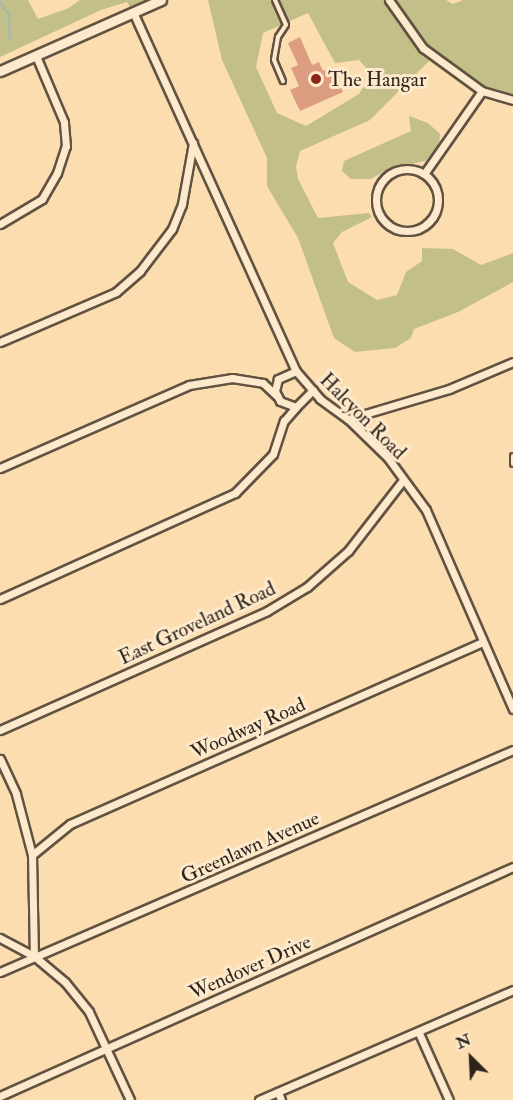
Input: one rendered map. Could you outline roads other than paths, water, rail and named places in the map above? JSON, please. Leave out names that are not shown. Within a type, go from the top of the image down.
[{"type":"main road","points":[[0,71],[161,0]]},
{"type":"street","points":[[389,0],[423,48],[482,91],[513,100]]},
{"type":"street","name":"Halcyon Road","points":[[134,12],[296,370],[313,390],[348,419],[388,458],[426,510],[513,709]]},
{"type":"street","points":[[0,224],[42,199],[57,173],[66,146],[64,122],[36,56]]},
{"type":"street","points":[[424,174],[482,91]]},
{"type":"street","points":[[0,342],[116,292],[140,270],[172,229],[182,204],[193,143]]},
{"type":"street","points":[[404,169],[424,174],[438,198],[433,216],[414,230],[399,230],[388,224],[376,202],[380,183],[404,169]]},
{"type":"street","points":[[348,419],[449,389],[513,362]]},
{"type":"street","points":[[0,468],[189,385],[232,378],[263,383],[296,370]]},
{"type":"street","points":[[282,375],[276,385],[284,421]]},
{"type":"street","points":[[263,383],[278,399],[296,407]]},
{"type":"street","points":[[0,598],[235,493],[273,454],[284,421],[313,390]]},
{"type":"street","name":"East Groveland Road","points":[[0,730],[267,611],[308,586],[348,551],[403,480]]},
{"type":"street","name":"Woodway Road","points":[[32,855],[70,824],[483,642]]},
{"type":"street","name":"Greenlawn Avenue","points":[[0,972],[513,750]]},
{"type":"street","points":[[0,759],[16,794],[32,855],[34,956]]},
{"type":"street","name":"Wendover Drive","points":[[0,1096],[513,867]]},
{"type":"street","points":[[0,938],[34,956],[65,982],[89,1012],[108,1048],[130,1100]]},
{"type":"street","points":[[259,1100],[419,1033],[513,990]]},
{"type":"street","points":[[419,1033],[449,1100]]},
{"type":"street","points":[[278,1092],[281,1100]]},
{"type":"lane","points":[[275,0],[286,25],[278,37],[274,60],[283,81]]},
{"type":"lane","points":[[513,456],[513,464]]},
{"type":"waterway","points":[[0,2],[9,15],[10,41]]},
{"type":"place","name":"The Hangar","points":[[316,79]]}]
